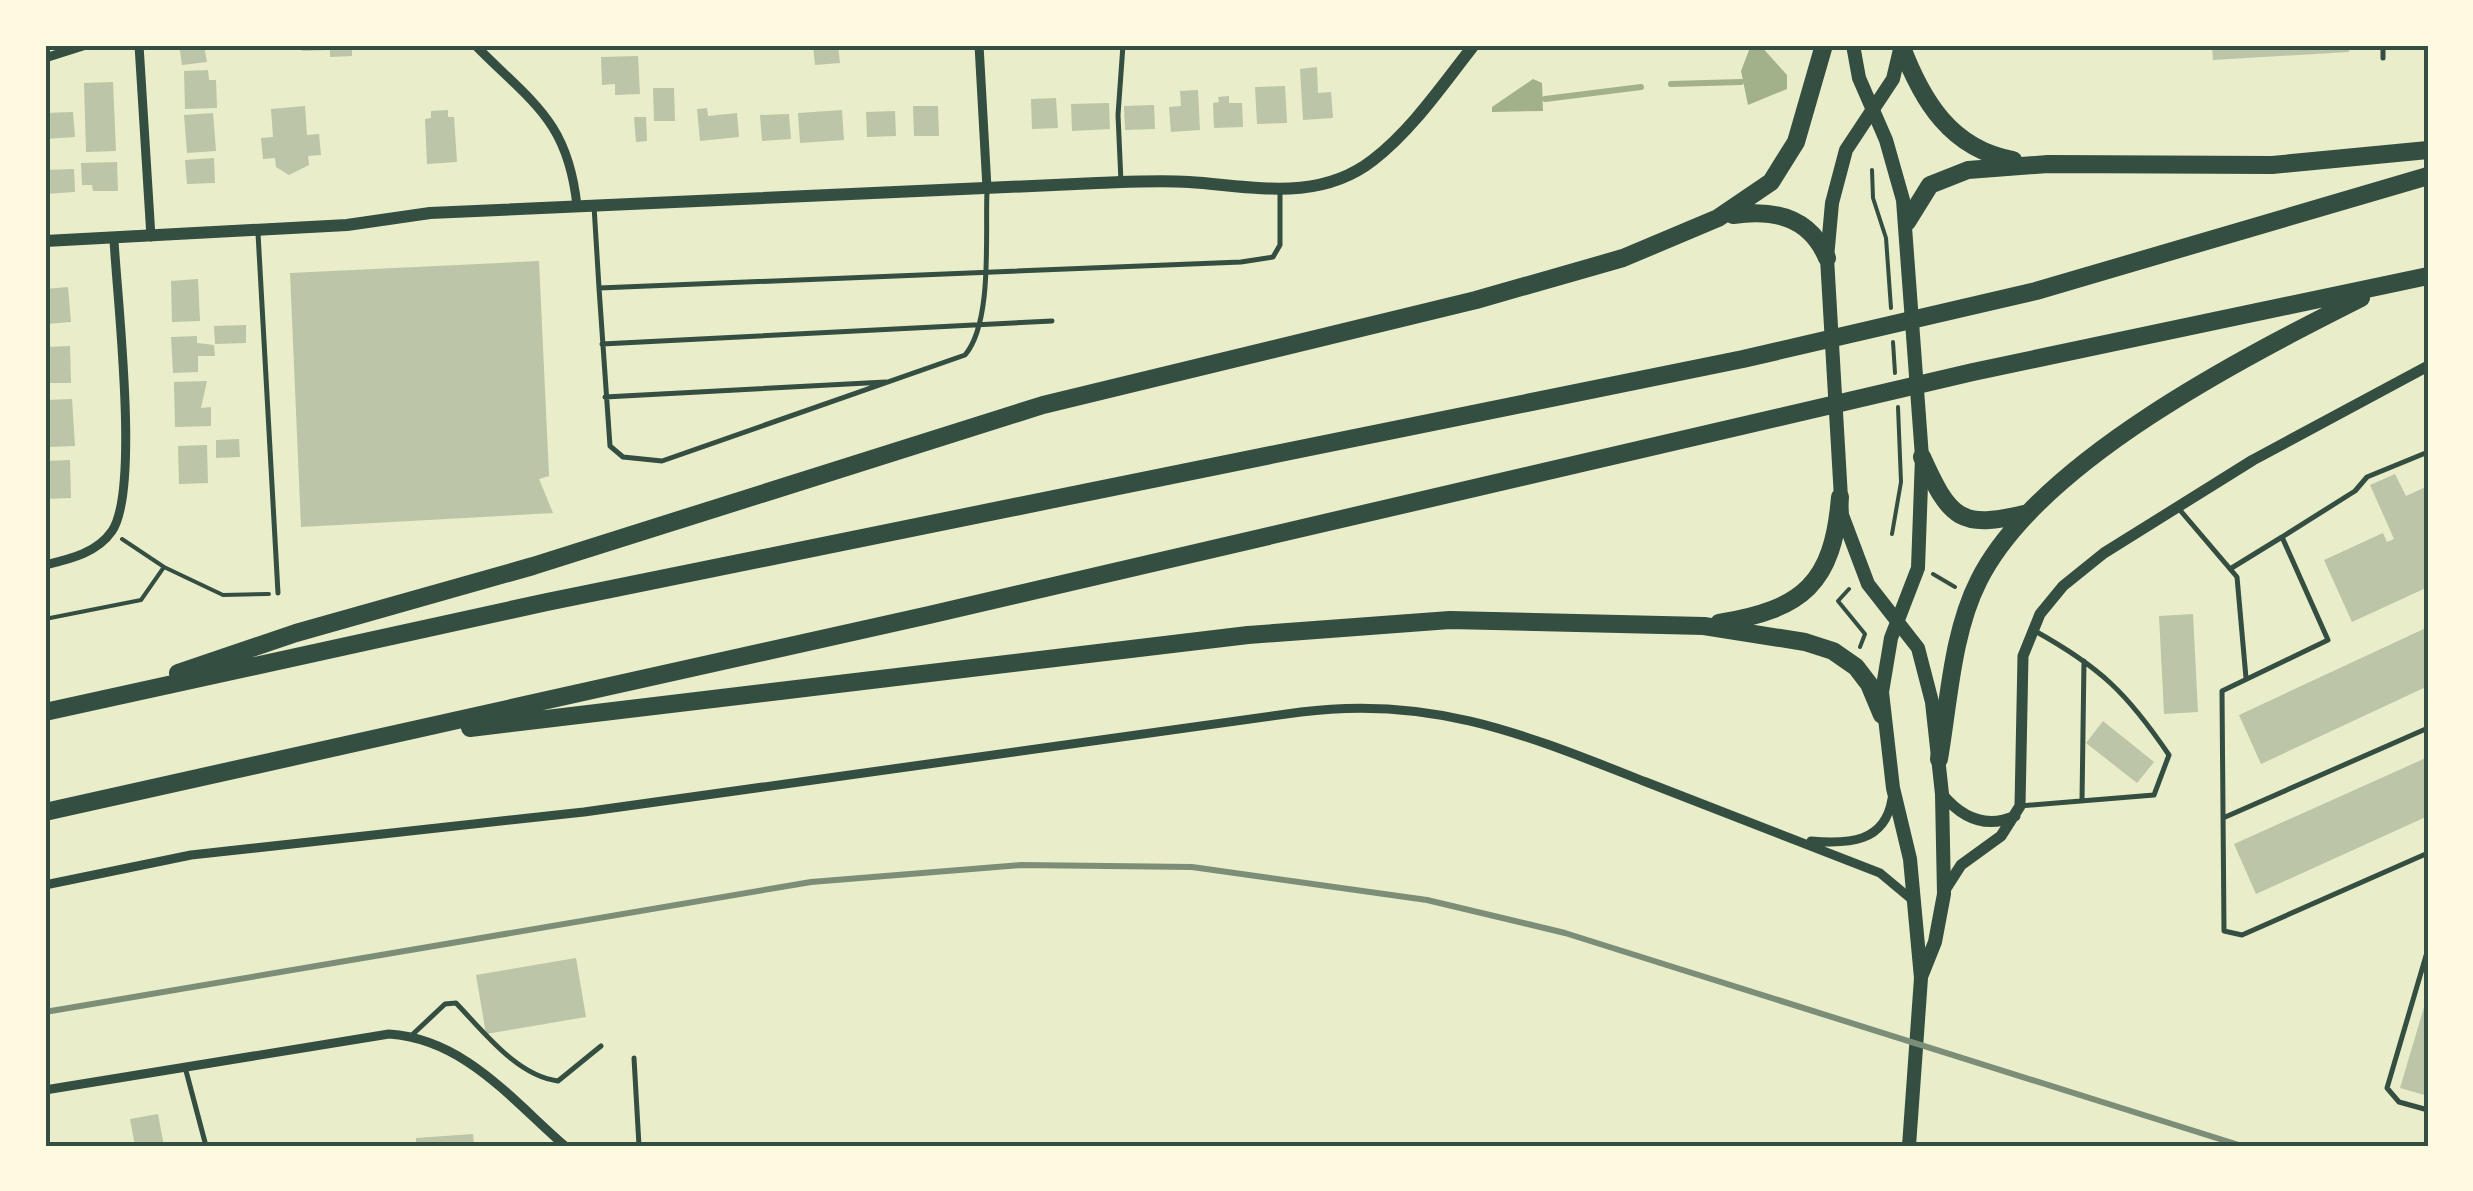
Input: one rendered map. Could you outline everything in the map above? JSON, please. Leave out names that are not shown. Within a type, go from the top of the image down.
[{"type":"highway","points":[[95,701],[296,633],[534,566],[942,434],[1090,392],[1562,278],[1635,254],[1718,218],[1754,197],[1783,166],[1803,122],[1824,45]]},
{"type":"highway","points":[[1902,45],[1922,96],[1962,140],[1996,157],[2048,164]]},
{"type":"highway","points":[[1906,222],[1923,191],[1946,176],[2048,164],[2272,165],[2428,150]]},
{"type":"highway","points":[[45,712],[547,602],[1744,359],[2036,291],[2428,176]]},
{"type":"highway","points":[[1718,218],[1758,212],[1788,217],[1812,232],[1827,258]]},
{"type":"highway","points":[[45,812],[1954,377],[2428,276]]},
{"type":"highway","points":[[1939,759],[1968,606],[1992,558],[2029,513],[2082,468],[2190,392],[2383,287]]},
{"type":"highway","points":[[1922,457],[1942,498],[1958,516],[1984,522],[2029,513]]},
{"type":"highway","points":[[1704,626],[1766,614],[1810,588],[1834,547],[1840,497]]},
{"type":"highway","points":[[390,736],[1320,628],[1450,620],[1704,626],[1833,651],[1862,674],[1882,714]]},
{"type":"main road","points":[[45,241],[258,230],[430,213],[1121,182],[1183,182],[1280,191],[1326,182],[1371,162],[1410,124],[1474,45]]},
{"type":"main road","points":[[1853,45],[1859,78],[1892,157],[1906,222],[1922,457],[1921,545],[1913,587],[1888,651],[1882,714],[1893,788],[1910,859],[1920,978],[1909,1146]]},
{"type":"main road","points":[[1902,45],[1892,79],[1856,130],[1840,168],[1827,258],[1840,497],[1860,568],[1925,668],[1939,759],[1944,894],[1935,942],[1920,978]]},
{"type":"street","points":[[45,58],[86,45]]},
{"type":"street","points":[[139,45],[151,237]]},
{"type":"street","points":[[979,45],[987,188]]},
{"type":"street","points":[[476,46],[559,133],[571,163],[576,206]]},
{"type":"street","points":[[45,565],[88,552],[112,532],[124,504],[114,240]]},
{"type":"street","points":[[1944,894],[1961,865],[1996,841],[2018,811],[2020,681],[2032,629],[2048,602],[2070,579],[2177,507],[2343,408],[2428,366]]},
{"type":"street","points":[[45,885],[191,856],[584,812],[1346,707],[1418,709],[1501,726],[1894,881],[1914,904]]},
{"type":"street","points":[[1798,840],[1832,843],[1866,838],[1886,819],[1893,788]]},
{"type":"street","points":[[1942,794],[1957,810],[1980,821],[1996,823],[2018,811]]},
{"type":"street","points":[[45,1090],[389,1034],[412,1036],[464,1057],[565,1146]]},
{"type":"lane","points":[[476,46],[507,45]]},
{"type":"lane","points":[[1121,182],[1123,45]]},
{"type":"lane","points":[[2382,45],[2383,58]]},
{"type":"lane","points":[[594,205],[610,446],[624,456],[652,462],[965,355],[978,338],[980,325],[987,188]]},
{"type":"lane","points":[[599,288],[1264,260],[1280,245],[1280,191]]},
{"type":"lane","points":[[258,230],[278,593]]},
{"type":"lane","points":[[602,344],[1052,321]]},
{"type":"lane","points":[[605,397],[892,382]]},
{"type":"lane","points":[[2230,569],[2355,491],[2367,478],[2428,452]]},
{"type":"lane","points":[[2177,507],[2238,577],[2246,678]]},
{"type":"lane","points":[[2282,538],[2328,640],[2222,691],[2224,931],[2242,935],[2428,853]]},
{"type":"lane","points":[[2018,811],[2154,796],[2168,754],[2131,699],[2084,661],[2032,629]]},
{"type":"lane","points":[[2082,801],[2084,661]]},
{"type":"lane","points":[[2223,818],[2428,728]]},
{"type":"lane","points":[[2428,949],[2388,1088],[2398,1102],[2428,1110]]},
{"type":"lane","points":[[412,1036],[445,1004],[456,1003],[499,1048],[544,1079],[558,1081],[601,1046]]},
{"type":"lane","points":[[634,1058],[639,1146]]},
{"type":"lane","points":[[185,1067],[206,1146]]},
{"type":"path","points":[[1872,170],[1874,198],[1887,246],[1896,382]]},
{"type":"path","points":[[1892,534],[1901,460],[1897,402]]},
{"type":"path","points":[[112,532],[164,567],[223,595],[278,593]]},
{"type":"path","points":[[45,619],[140,600],[164,567]]},
{"type":"path","points":[[1926,569],[1963,592]]},
{"type":"path","points":[[1849,588],[1838,601],[1865,634],[1857,651]]},
{"type":"shaded area","points":[[1751,45],[1760,45],[1787,75],[1787,89],[1748,105],[1741,71]]},
{"type":"shaded area","points":[[1533,79],[1542,83],[1543,111],[1492,112],[1492,107]]},
{"type":"building","points":[[179,45],[204,45],[207,62],[182,65]]},
{"type":"building","points":[[301,45],[366,48],[352,49],[352,56],[330,57],[330,50],[302,51]]},
{"type":"building","points":[[813,45],[838,45],[840,63],[815,65]]},
{"type":"building","points":[[2212,45],[2349,45],[2349,52],[2213,60]]},
{"type":"building","points":[[638,56],[640,94],[615,95],[615,84],[602,85],[601,57]]},
{"type":"building","points":[[1317,67],[1318,93],[1331,92],[1333,118],[1303,120],[1300,69]]},
{"type":"building","points":[[208,70],[209,80],[216,80],[217,108],[185,109],[184,71]]},
{"type":"building","points":[[113,82],[116,151],[86,152],[84,83]]},
{"type":"building","points":[[1285,86],[1287,123],[1257,124],[1255,87]]},
{"type":"building","points":[[653,88],[674,88],[675,121],[654,121]]},
{"type":"building","points":[[1198,90],[1200,130],[1171,132],[1169,107],[1181,106],[1180,91]]},
{"type":"building","points":[[1229,96],[1229,103],[1242,103],[1243,127],[1214,128],[1213,103],[1219,102],[1218,97]]},
{"type":"building","points":[[1056,98],[1058,128],[1032,129],[1031,99]]},
{"type":"building","points":[[1109,103],[1110,129],[1072,131],[1071,104]]},
{"type":"building","points":[[1154,105],[1155,129],[1125,130],[1124,106]]},
{"type":"building","points":[[305,106],[307,135],[319,134],[321,155],[308,156],[309,165],[289,175],[276,167],[275,158],[263,159],[261,138],[273,137],[271,109]]},
{"type":"building","points":[[913,106],[938,106],[939,136],[914,136]]},
{"type":"building","points":[[707,108],[708,116],[737,113],[739,137],[700,141],[697,109]]},
{"type":"building","points":[[448,110],[448,117],[454,117],[457,162],[427,164],[425,119],[431,118],[431,111]]},
{"type":"building","points":[[842,110],[844,140],[800,143],[798,113]]},
{"type":"building","points":[[895,111],[896,136],[867,137],[866,112]]},
{"type":"building","points":[[73,112],[75,137],[45,139],[45,113]]},
{"type":"building","points":[[213,113],[216,151],[187,153],[184,115]]},
{"type":"building","points":[[789,114],[791,139],[762,141],[760,115]]},
{"type":"building","points":[[634,117],[646,117],[647,141],[636,142]]},
{"type":"building","points":[[214,158],[215,183],[187,184],[185,160]]},
{"type":"building","points":[[117,162],[118,191],[93,191],[92,185],[82,185],[81,163]]},
{"type":"building","points":[[74,169],[75,192],[45,194],[45,170]]},
{"type":"building","points":[[539,261],[549,476],[539,479],[553,513],[301,527],[290,273]]},
{"type":"building","points":[[198,279],[200,321],[172,322],[171,281]]},
{"type":"building","points":[[68,287],[71,322],[45,324],[45,289]]},
{"type":"building","points":[[246,325],[246,343],[215,344],[214,326]]},
{"type":"building","points":[[197,336],[197,343],[214,345],[215,356],[198,356],[198,372],[173,373],[171,337]]},
{"type":"building","points":[[70,346],[71,383],[48,383],[46,347]]},
{"type":"building","points":[[207,381],[201,408],[211,407],[211,426],[175,427],[174,382]]},
{"type":"building","points":[[72,399],[75,446],[49,447],[46,400]]},
{"type":"building","points":[[239,439],[240,457],[216,458],[216,440]]},
{"type":"building","points":[[207,445],[208,483],[179,484],[178,446]]},
{"type":"building","points":[[70,460],[71,498],[45,499],[45,461]]},
{"type":"building","points":[[2395,474],[2406,496],[2428,486],[2428,587],[2352,622],[2324,560],[2383,533],[2387,542],[2394,539],[2370,485]]},
{"type":"building","points":[[2193,614],[2198,712],[2164,714],[2159,616]]},
{"type":"building","points":[[2428,627],[2428,686],[2261,764],[2239,715]]},
{"type":"building","points":[[2103,721],[2154,762],[2137,783],[2086,743]]},
{"type":"building","points":[[2428,757],[2428,816],[2256,894],[2234,844]]},
{"type":"building","points":[[576,958],[586,1017],[486,1034],[476,975]]},
{"type":"building","points":[[2428,997],[2428,1096],[2400,1088]]},
{"type":"building","points":[[158,1114],[164,1146],[135,1146],[130,1119]]},
{"type":"building","points":[[473,1134],[474,1146],[416,1146],[416,1138]]},
{"type":"waterway","points":[[1671,84],[1741,82]]},
{"type":"waterway","points":[[1545,99],[1641,87]]},
{"type":"railway","points":[[45,1012],[811,882],[1021,865],[1192,867],[1427,900],[1565,933],[2242,1146]]}]
